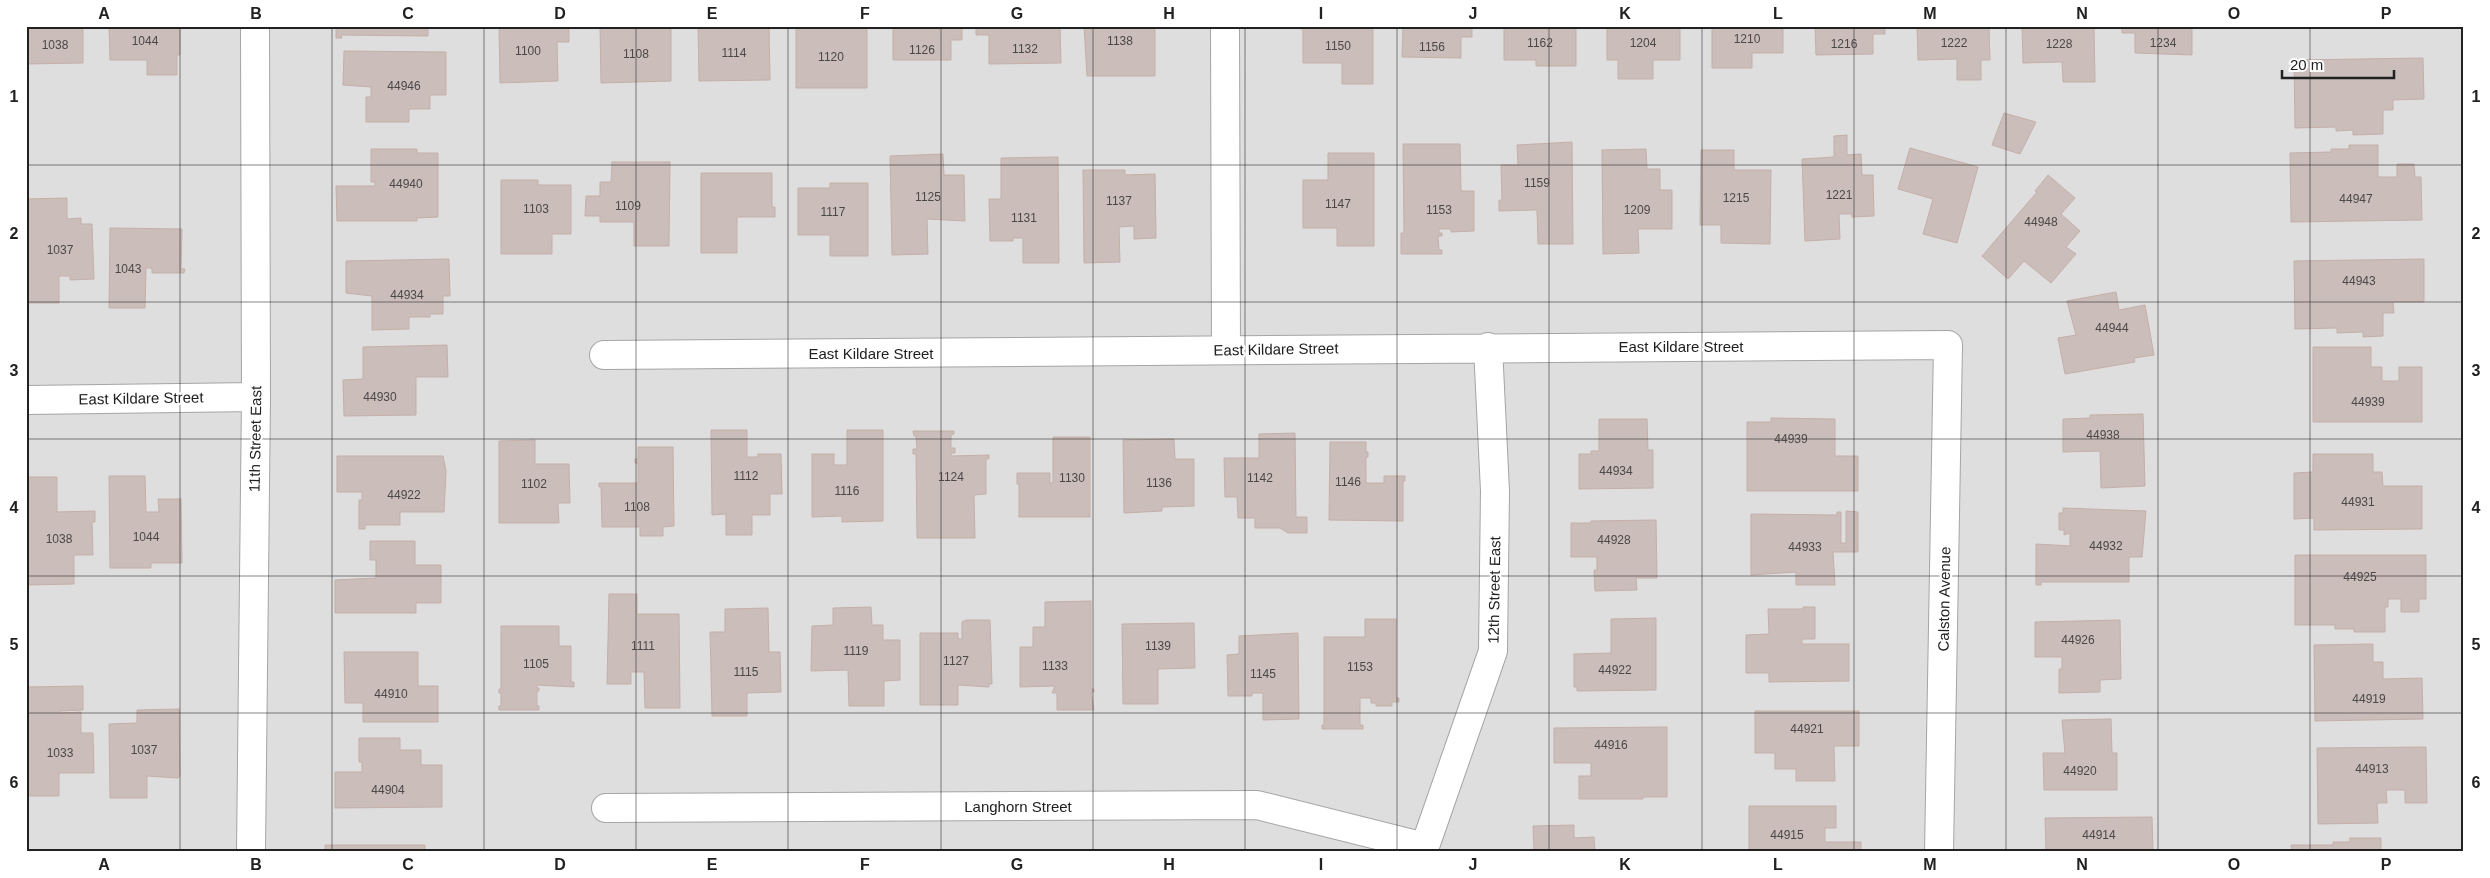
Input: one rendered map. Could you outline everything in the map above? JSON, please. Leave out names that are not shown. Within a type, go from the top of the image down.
[{"type":"street","name":"11th Street East","points":[[251,852],[256,397],[256,26]]},
{"type":"street","points":[[1225,26],[1226,350]]},
{"type":"street","name":"East Kildare Street","points":[[604,355],[1948,345]]},
{"type":"street","name":"Calston Avenue","points":[[1939,852],[1948,345]]},
{"type":"street","name":"12th Street East","points":[[1424,849],[1493,650],[1495,491],[1488,347]]},
{"type":"street","name":"East Kildare Street","points":[[26,400],[256,397]]},
{"type":"street","name":"Langhorn Street","points":[[606,808],[1257,805],[1424,849]]},
{"type":"shaded area","points":[[26,26],[2464,26],[2464,852],[26,852]]},
{"type":"building","points":[[26,26],[83,26],[83,63],[26,64]]},
{"type":"building","points":[[109,26],[180,26],[180,55],[177,55],[177,75],[147,75],[147,60],[110,60]]},
{"type":"building","points":[[336,26],[428,26],[428,36],[341,35],[342,38],[336,38]]},
{"type":"building","points":[[499,26],[569,26],[569,42],[557,42],[558,81],[500,83]]},
{"type":"building","points":[[600,26],[671,26],[671,81],[601,83]]},
{"type":"building","points":[[698,26],[769,26],[770,80],[699,81]]},
{"type":"building","points":[[796,26],[867,26],[867,88],[796,88]]},
{"type":"building","points":[[893,26],[962,26],[962,40],[951,40],[951,60],[893,60]]},
{"type":"building","points":[[976,26],[1060,26],[1061,63],[989,64],[989,35],[976,35]]},
{"type":"building","points":[[1084,26],[1155,26],[1155,76],[1087,76]]},
{"type":"building","points":[[1300,26],[1334,26],[1334,30],[1338,30],[1338,26],[1373,26],[1373,84],[1342,84],[1342,63],[1303,63],[1303,29],[1300,29]]},
{"type":"building","points":[[1403,26],[1472,26],[1472,37],[1461,37],[1461,58],[1402,57]]},
{"type":"building","points":[[1504,26],[1576,26],[1576,66],[1536,66],[1536,60],[1504,60]]},
{"type":"building","points":[[1607,26],[1680,26],[1680,60],[1653,60],[1653,79],[1618,79],[1618,60],[1607,60]]},
{"type":"building","points":[[1712,26],[1783,26],[1783,53],[1752,53],[1752,68],[1712,68]]},
{"type":"building","points":[[1815,26],[1885,26],[1885,34],[1873,34],[1873,54],[1816,55]]},
{"type":"building","points":[[1917,26],[1989,26],[1990,60],[1981,60],[1981,80],[1957,80],[1957,59],[1918,60]]},
{"type":"building","points":[[2022,26],[2094,26],[2095,82],[2063,82],[2062,62],[2023,63]]},
{"type":"building","points":[[2122,26],[2192,26],[2192,55],[2135,53],[2135,33],[2122,33]]},
{"type":"building","points":[[344,51],[446,52],[446,95],[430,95],[430,109],[409,109],[409,122],[366,122],[366,97],[371,97],[371,87],[343,85]]},
{"type":"building","points":[[2423,58],[2424,99],[2393,100],[2393,110],[2383,110],[2383,134],[2353,135],[2353,130],[2336,131],[2336,127],[2295,128],[2294,60]]},
{"type":"building","points":[[2004,113],[2036,122],[2020,154],[1992,145]]},
{"type":"building","points":[[1847,135],[1847,155],[1861,154],[1862,175],[1873,175],[1874,216],[1852,217],[1852,214],[1839,214],[1840,239],[1805,241],[1802,159],[1834,157],[1834,136]]},
{"type":"building","points":[[1572,142],[1573,244],[1538,244],[1537,210],[1499,211],[1499,200],[1502,200],[1501,165],[1518,165],[1517,145]]},
{"type":"building","points":[[1403,144],[1460,144],[1461,191],[1474,191],[1474,231],[1451,232],[1451,229],[1439,229],[1439,233],[1442,233],[1442,236],[1438,236],[1439,250],[1442,250],[1442,254],[1401,254],[1401,233],[1404,233]]},
{"type":"building","points":[[2349,145],[2378,145],[2378,177],[2397,177],[2397,164],[2414,164],[2415,177],[2421,177],[2422,220],[2291,222],[2290,153],[2331,152],[2331,149],[2349,149]]},
{"type":"building","points":[[1910,148],[1978,167],[1957,243],[1923,234],[1933,199],[1898,189]]},
{"type":"building","points":[[371,149],[417,149],[417,153],[438,153],[438,217],[417,218],[417,221],[337,221],[336,186],[375,186],[375,182],[371,182]]},
{"type":"building","points":[[1646,149],[1647,169],[1660,169],[1660,190],[1672,190],[1672,229],[1638,229],[1639,253],[1603,254],[1602,150]]},
{"type":"building","points":[[1701,150],[1734,150],[1734,170],[1771,170],[1770,244],[1721,243],[1721,225],[1700,225]]},
{"type":"building","points":[[1328,153],[1374,153],[1374,246],[1337,246],[1337,228],[1303,228],[1303,180],[1328,180]]},
{"type":"building","points":[[943,154],[944,175],[964,175],[965,221],[927,219],[928,254],[892,255],[890,156]]},
{"type":"building","points":[[1058,157],[1059,263],[1023,263],[1023,238],[1013,238],[1013,241],[990,241],[989,199],[1001,199],[1001,158]]},
{"type":"building","points":[[612,162],[670,162],[669,246],[634,246],[634,222],[600,222],[600,216],[585,216],[586,196],[600,196],[600,182],[611,182]]},
{"type":"building","points":[[1083,170],[1125,170],[1125,175],[1155,174],[1156,238],[1134,239],[1134,226],[1119,227],[1120,262],[1084,263]]},
{"type":"building","points":[[701,173],[772,173],[772,207],[775,207],[775,217],[737,217],[737,253],[701,253]]},
{"type":"building","points":[[2048,175],[2075,198],[2061,214],[2080,231],[2066,247],[2076,254],[2051,283],[2024,261],[2008,279],[1982,256],[2037,192],[2035,191]]},
{"type":"building","points":[[501,180],[538,180],[538,185],[571,185],[571,234],[552,234],[552,254],[501,254]]},
{"type":"building","points":[[830,183],[868,183],[868,256],[830,256],[830,235],[798,235],[798,188],[830,188]]},
{"type":"building","points":[[67,198],[67,219],[81,218],[81,224],[92,224],[94,279],[70,280],[70,276],[59,276],[59,303],[26,303],[26,199]]},
{"type":"building","points":[[110,228],[182,229],[181,269],[185,269],[184,273],[152,273],[152,268],[146,268],[145,308],[109,308]]},
{"type":"building","points":[[449,259],[450,296],[443,296],[443,314],[430,314],[430,317],[409,317],[409,329],[372,330],[372,296],[346,293],[346,261]]},
{"type":"building","points":[[2424,259],[2424,302],[2393,302],[2394,313],[2383,313],[2383,336],[2363,337],[2363,332],[2337,333],[2337,328],[2295,329],[2294,261]]},
{"type":"building","points":[[2116,292],[2119,310],[2145,305],[2154,355],[2134,358],[2135,362],[2065,374],[2058,338],[2076,335],[2067,301]]},
{"type":"building","points":[[447,345],[448,377],[416,377],[416,415],[344,416],[343,380],[363,379],[363,347]]},
{"type":"building","points":[[2313,347],[2371,347],[2371,367],[2382,367],[2382,381],[2399,381],[2399,367],[2422,367],[2422,422],[2313,422]]},
{"type":"building","points":[[2143,414],[2145,486],[2101,488],[2100,451],[2063,452],[2063,419],[2090,418],[2090,415]]},
{"type":"building","points":[[1771,418],[1835,419],[1835,456],[1858,456],[1858,491],[1747,491],[1747,422],[1771,422]]},
{"type":"building","points":[[1599,419],[1647,419],[1648,450],[1653,450],[1653,488],[1579,489],[1579,454],[1591,454],[1591,451],[1599,451]]},
{"type":"building","points":[[711,430],[747,430],[747,457],[758,457],[758,454],[781,454],[782,494],[770,494],[770,515],[752,515],[752,535],[726,535],[726,514],[712,515]]},
{"type":"building","points":[[847,430],[883,430],[883,521],[842,522],[842,516],[812,517],[812,454],[834,454],[834,465],[847,465]]},
{"type":"building","points":[[913,431],[954,431],[954,434],[951,435],[951,448],[955,448],[955,453],[951,453],[951,456],[989,455],[989,459],[986,459],[986,494],[974,495],[975,538],[917,538],[916,454],[913,454],[913,449],[917,449],[916,436],[914,436]]},
{"type":"building","points":[[1295,433],[1296,517],[1307,517],[1307,533],[1288,533],[1280,528],[1255,528],[1255,518],[1238,518],[1237,497],[1225,497],[1224,458],[1259,458],[1259,434]]},
{"type":"building","points":[[1053,437],[1090,437],[1090,517],[1019,517],[1017,473],[1050,473],[1050,483],[1053,483]]},
{"type":"building","points":[[1174,439],[1175,459],[1194,459],[1194,506],[1162,507],[1162,511],[1124,513],[1123,440]]},
{"type":"building","points":[[535,440],[535,464],[569,464],[570,503],[558,503],[559,523],[499,523],[499,441]]},
{"type":"building","points":[[1330,442],[1366,442],[1368,457],[1366,457],[1366,483],[1384,483],[1384,476],[1405,476],[1405,481],[1403,481],[1403,521],[1329,520]]},
{"type":"building","points":[[638,447],[673,447],[674,526],[663,527],[663,536],[640,536],[640,527],[602,527],[601,487],[599,487],[599,483],[638,483],[638,463],[635,463],[635,459],[638,459]]},
{"type":"building","points":[[2313,454],[2373,454],[2373,472],[2382,472],[2383,486],[2422,486],[2422,529],[2314,530],[2314,518],[2294,519],[2294,473],[2313,472]]},
{"type":"building","points":[[337,456],[443,456],[446,471],[444,512],[400,512],[400,525],[365,525],[365,529],[359,529],[359,500],[362,500],[362,492],[337,492]]},
{"type":"building","points":[[109,476],[145,476],[146,512],[159,512],[158,499],[181,499],[182,563],[151,563],[151,568],[110,568]]},
{"type":"building","points":[[26,477],[57,477],[57,512],[95,511],[95,522],[92,522],[93,555],[74,555],[74,584],[28,585]]},
{"type":"building","points":[[2063,508],[2146,511],[2142,557],[2129,557],[2129,582],[2041,582],[2041,585],[2036,585],[2036,544],[2070,546],[2070,533],[2064,535],[2064,530],[2059,530],[2059,513],[2063,513]]},
{"type":"building","points":[[1846,511],[1858,512],[1858,552],[1833,552],[1835,585],[1796,585],[1796,572],[1751,575],[1751,514],[1837,515],[1837,512],[1841,512],[1841,543],[1846,543]]},
{"type":"building","points":[[1656,520],[1657,578],[1636,578],[1637,590],[1595,591],[1594,570],[1597,570],[1597,557],[1571,557],[1571,523]]},
{"type":"building","points":[[370,541],[415,541],[415,565],[441,565],[441,603],[416,603],[416,613],[335,613],[335,580],[376,578],[376,560],[370,560]]},
{"type":"building","points":[[2295,555],[2426,555],[2426,599],[2419,599],[2419,612],[2401,612],[2401,599],[2388,599],[2388,607],[2385,607],[2385,632],[2354,632],[2354,629],[2335,629],[2335,625],[2295,625]]},
{"type":"building","points":[[609,594],[637,594],[637,614],[679,614],[680,708],[645,708],[644,672],[631,672],[631,684],[607,684]]},
{"type":"building","points":[[1091,601],[1091,689],[1094,689],[1094,692],[1091,692],[1094,710],[1057,710],[1057,693],[1052,693],[1055,686],[1020,687],[1020,647],[1033,647],[1033,627],[1045,627],[1045,602]]},
{"type":"building","points":[[871,607],[872,625],[883,625],[883,640],[900,640],[900,680],[884,681],[884,706],[849,706],[848,670],[811,671],[812,626],[833,625],[833,608]]},
{"type":"building","points":[[1803,607],[1815,607],[1815,639],[1802,639],[1802,644],[1849,644],[1849,681],[1769,682],[1769,673],[1746,673],[1746,635],[1769,634],[1768,609],[1803,609]]},
{"type":"building","points":[[768,608],[769,652],[780,652],[781,692],[747,693],[747,716],[712,716],[710,632],[725,632],[725,609]]},
{"type":"building","points":[[1656,618],[1656,690],[1577,691],[1577,687],[1574,687],[1574,654],[1611,653],[1611,619]]},
{"type":"building","points":[[1365,619],[1396,619],[1396,698],[1399,698],[1399,702],[1392,702],[1392,706],[1376,706],[1376,703],[1371,703],[1371,698],[1360,698],[1360,725],[1363,725],[1363,729],[1322,729],[1322,725],[1324,725],[1324,637],[1365,637]]},
{"type":"building","points":[[966,620],[990,620],[992,684],[989,684],[989,687],[958,685],[958,705],[920,705],[920,633],[958,633],[958,639],[962,639],[962,622]]},
{"type":"building","points":[[2120,620],[2121,679],[2100,680],[2100,692],[2059,693],[2059,669],[2062,669],[2062,657],[2035,657],[2035,622]]},
{"type":"building","points":[[1194,623],[1195,668],[1158,669],[1158,704],[1123,704],[1122,624]]},
{"type":"building","points":[[501,626],[559,626],[559,646],[571,646],[571,682],[574,682],[574,687],[537,685],[537,688],[539,688],[539,691],[537,691],[537,706],[539,706],[539,710],[499,710],[499,706],[501,706],[501,693],[499,693],[499,689],[501,689]]},
{"type":"building","points":[[1298,633],[1299,719],[1263,720],[1263,693],[1252,693],[1252,696],[1228,696],[1227,655],[1239,654],[1239,636]]},
{"type":"building","points":[[2373,644],[2373,662],[2383,662],[2383,679],[2422,678],[2423,719],[2315,721],[2314,645]]},
{"type":"building","points":[[344,652],[418,652],[418,686],[438,686],[438,722],[363,722],[363,703],[345,703]]},
{"type":"building","points":[[83,686],[83,710],[60,711],[60,713],[81,712],[81,733],[93,733],[94,773],[59,773],[59,796],[26,796],[26,687]]},
{"type":"building","points":[[179,709],[180,776],[178,778],[147,776],[147,798],[110,798],[109,724],[137,723],[137,710]]},
{"type":"building","points":[[1755,711],[1859,711],[1859,746],[1834,746],[1835,781],[1796,781],[1796,769],[1775,769],[1775,753],[1755,753]]},
{"type":"building","points":[[2111,719],[2112,753],[2117,753],[2117,790],[2044,790],[2043,753],[2065,753],[2062,720]]},
{"type":"building","points":[[1667,727],[1667,797],[1579,799],[1579,776],[1591,776],[1591,763],[1554,763],[1554,728]]},
{"type":"building","points":[[359,738],[400,738],[400,750],[421,750],[421,765],[442,765],[442,807],[335,808],[335,772],[362,772],[362,762],[359,762]]},
{"type":"building","points":[[2426,747],[2427,803],[2405,803],[2405,790],[2386,790],[2387,803],[2377,803],[2378,823],[2318,824],[2317,748]]},
{"type":"building","points":[[1749,806],[1836,806],[1836,828],[1825,828],[1825,842],[1861,842],[1861,852],[1749,852]]},
{"type":"building","points":[[2152,817],[2153,852],[2046,852],[2045,818]]},
{"type":"building","points":[[1574,825],[1574,838],[1594,837],[1595,852],[1534,852],[1533,826]]},
{"type":"building","points":[[2350,838],[2381,838],[2381,852],[2292,852],[2291,845],[2333,845],[2333,842],[2350,842]]},
{"type":"building","points":[[325,845],[425,845],[425,852],[325,852]]}]
